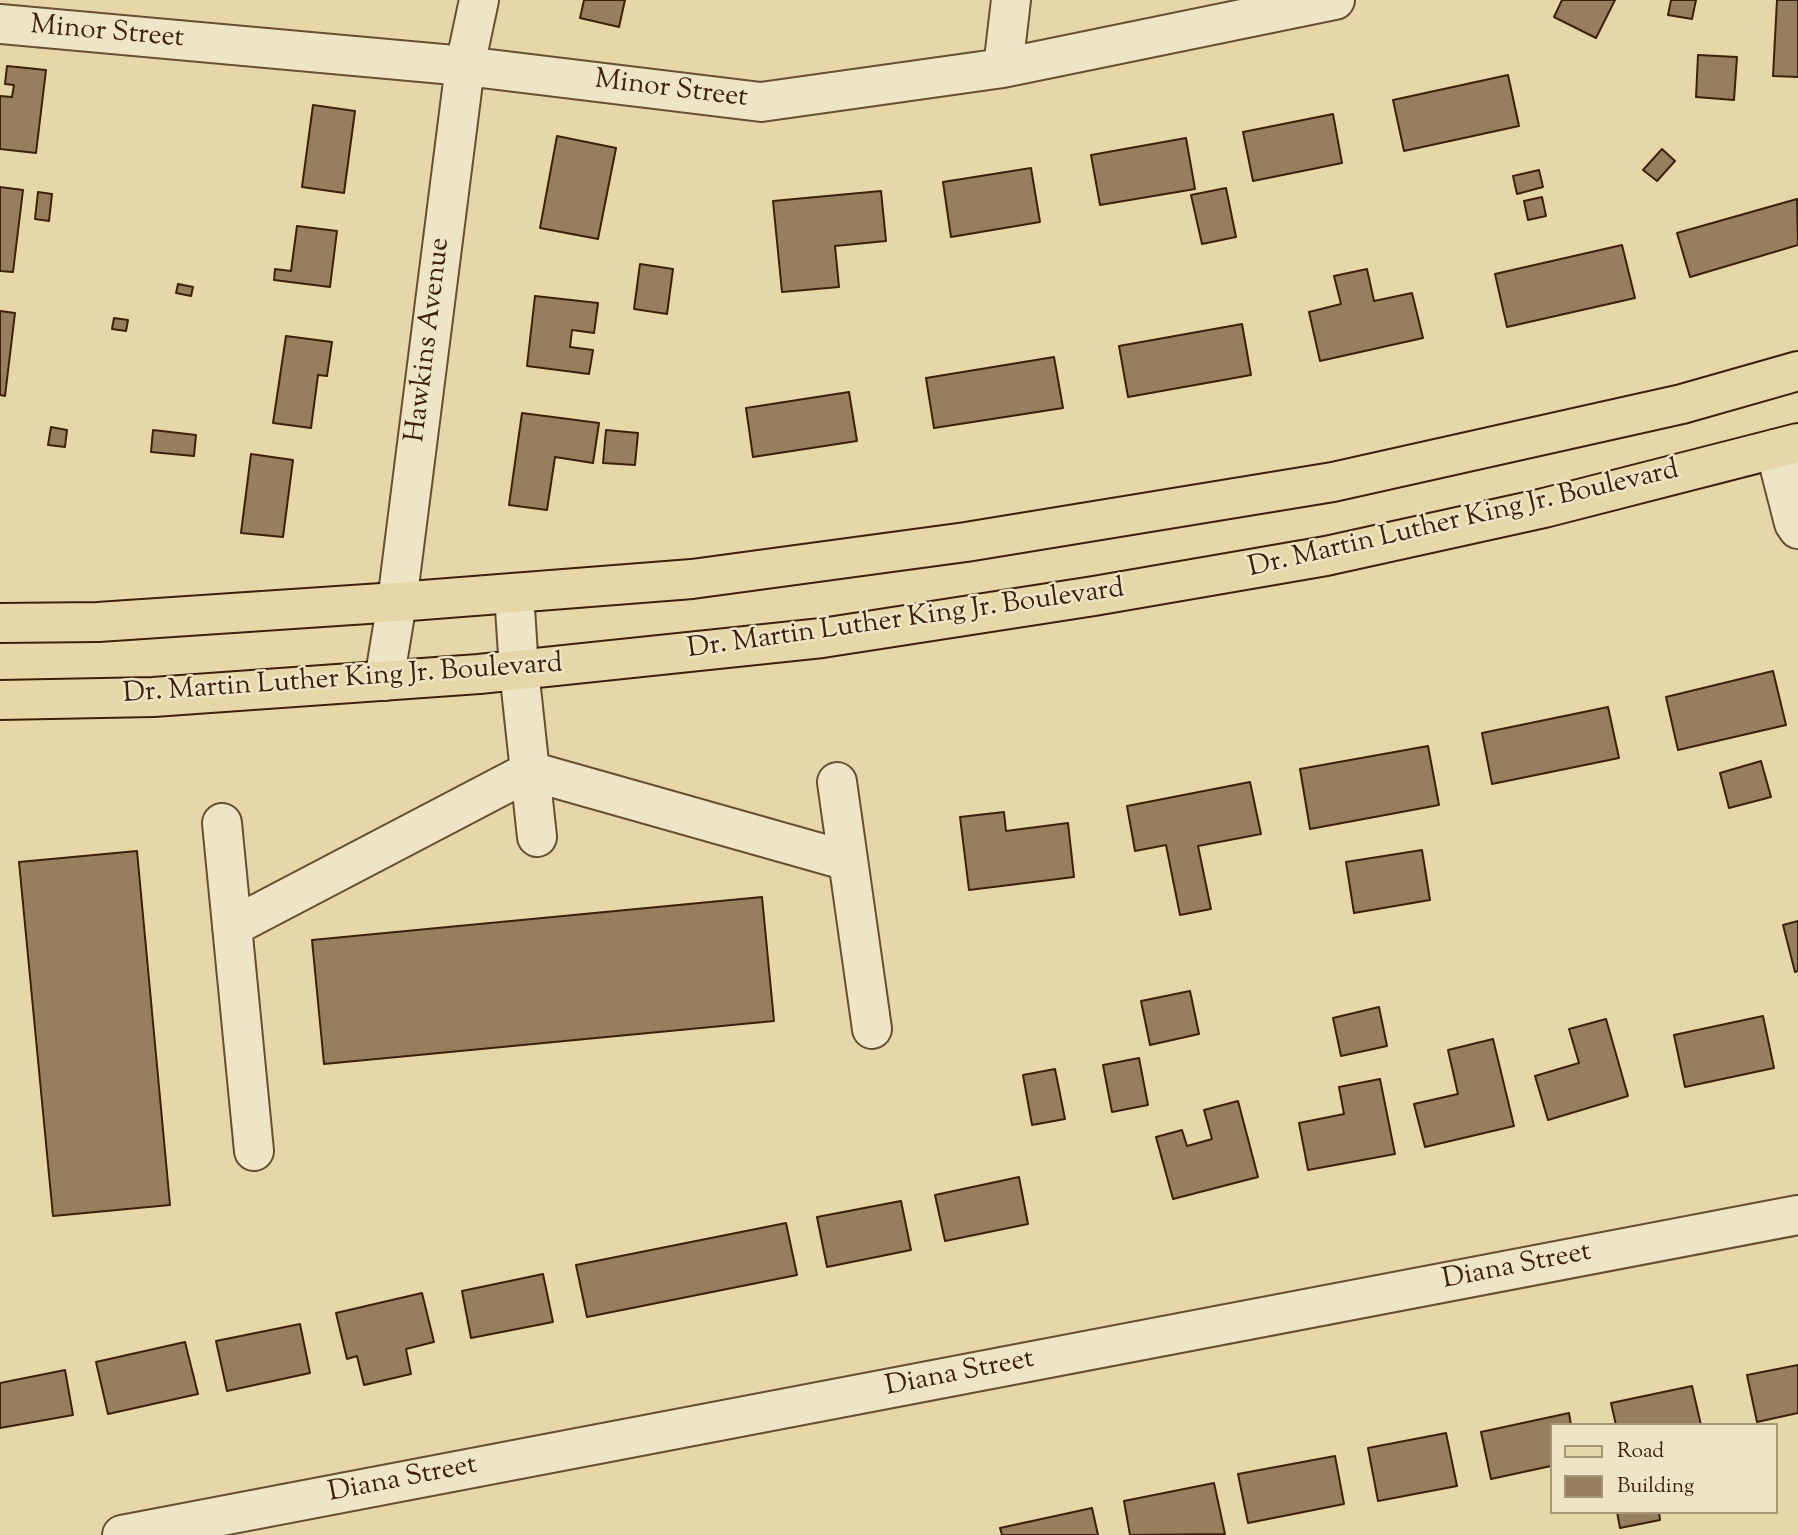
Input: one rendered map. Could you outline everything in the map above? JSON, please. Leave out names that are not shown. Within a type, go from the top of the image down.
[{"type":"main road","points":[[0,623],[98,622],[692,579],[953,544],[1333,482],[1682,404],[1798,371]]},
{"type":"main road","name":"Dr. Martin Luther King Jr. Boulevard","points":[[0,701],[152,697],[384,681],[519,670],[822,638],[1313,559],[1544,508],[1787,446]]},
{"type":"street","name":"Hawkins Avenue","points":[[384,681],[397,602],[465,66],[479,0]]},
{"type":"street","points":[[1003,68],[1011,0]]},
{"type":"street","name":"Minor Street","points":[[0,24],[465,66],[761,102],[1003,68],[1335,0]]},
{"type":"street","points":[[1787,446],[1794,523],[1798,529]]},
{"type":"street","points":[[514,593],[519,670],[537,838]]},
{"type":"street","points":[[232,927],[530,771],[848,861]]},
{"type":"street","points":[[837,782],[872,1029]]},
{"type":"street","points":[[222,823],[254,1151]]},
{"type":"street","name":"Diana Street","points":[[122,1535],[1798,1215]]},
{"type":"building","points":[[584,0],[625,0],[619,27],[580,18]]},
{"type":"building","points":[[1562,0],[1615,0],[1596,38],[1554,17]]},
{"type":"building","points":[[1671,0],[1696,0],[1692,19],[1668,15]]},
{"type":"building","points":[[1777,0],[1798,0],[1798,77],[1773,76]]},
{"type":"building","points":[[1698,55],[1737,57],[1734,100],[1696,97]]},
{"type":"building","points":[[7,66],[46,70],[36,153],[0,149],[0,96],[12,97],[14,85],[5,84]]},
{"type":"building","points":[[1508,75],[1519,126],[1404,151],[1393,100]]},
{"type":"building","points":[[313,105],[355,111],[344,193],[302,187]]},
{"type":"building","points":[[1333,114],[1342,163],[1253,181],[1243,132]]},
{"type":"building","points":[[557,136],[616,148],[598,239],[540,228]]},
{"type":"building","points":[[1186,138],[1195,189],[1100,205],[1091,155]]},
{"type":"building","points":[[1662,149],[1675,161],[1657,181],[1643,170]]},
{"type":"building","points":[[1031,168],[1040,222],[951,237],[943,182]]},
{"type":"building","points":[[1539,170],[1543,187],[1517,194],[1513,176]]},
{"type":"building","points":[[0,187],[23,190],[13,272],[0,271]]},
{"type":"building","points":[[1226,188],[1236,237],[1202,244],[1191,195]]},
{"type":"building","points":[[881,191],[886,241],[835,246],[839,287],[782,292],[773,201]]},
{"type":"building","points":[[38,192],[52,194],[49,221],[35,219]]},
{"type":"building","points":[[1542,197],[1546,216],[1528,220],[1524,201]]},
{"type":"building","points":[[1797,199],[1798,245],[1690,277],[1677,233]]},
{"type":"building","points":[[297,226],[337,231],[330,287],[274,280],[275,269],[291,271]]},
{"type":"building","points":[[1622,245],[1635,298],[1507,327],[1495,274]]},
{"type":"building","points":[[640,264],[673,269],[667,314],[634,309]]},
{"type":"building","points":[[1367,269],[1374,301],[1412,293],[1423,338],[1320,361],[1309,312],[1341,304],[1334,276]]},
{"type":"building","points":[[178,284],[193,287],[191,296],[176,293]]},
{"type":"building","points":[[535,296],[598,303],[594,333],[572,330],[570,347],[593,350],[589,374],[527,366]]},
{"type":"building","points":[[0,311],[15,313],[5,396],[0,395]]},
{"type":"building","points":[[114,318],[128,320],[126,331],[112,329]]},
{"type":"building","points":[[1242,324],[1251,375],[1128,397],[1119,346]]},
{"type":"building","points":[[286,336],[332,342],[327,376],[318,375],[311,428],[273,423]]},
{"type":"building","points":[[1054,357],[1063,408],[934,428],[926,378]]},
{"type":"building","points":[[849,392],[857,441],[753,457],[746,408]]},
{"type":"building","points":[[522,413],[599,423],[593,463],[555,457],[547,510],[509,505]]},
{"type":"building","points":[[51,427],[67,430],[65,447],[48,445]]},
{"type":"building","points":[[153,430],[196,435],[194,456],[151,452]]},
{"type":"building","points":[[606,430],[638,433],[635,465],[603,463]]},
{"type":"building","points":[[251,454],[293,460],[283,537],[241,533]]},
{"type":"building","points":[[1773,671],[1786,725],[1678,750],[1666,697]]},
{"type":"building","points":[[1608,707],[1619,758],[1492,784],[1482,733]]},
{"type":"building","points":[[1428,746],[1439,805],[1310,829],[1300,769]]},
{"type":"building","points":[[1761,761],[1771,797],[1729,808],[1720,773]]},
{"type":"building","points":[[1250,782],[1261,834],[1198,846],[1211,909],[1180,915],[1166,845],[1135,851],[1127,806]]},
{"type":"building","points":[[1004,812],[1006,831],[1068,823],[1074,877],[969,890],[960,817]]},
{"type":"building","points":[[1422,850],[1430,900],[1354,913],[1346,862]]},
{"type":"building","points":[[137,851],[170,1205],[53,1216],[19,862]]},
{"type":"building","points":[[762,897],[774,1021],[324,1064],[312,940]]},
{"type":"building","points":[[1798,921],[1798,971],[1795,972],[1783,925]]},
{"type":"building","points":[[1190,991],[1199,1034],[1150,1045],[1141,1001]]},
{"type":"building","points":[[1379,1007],[1387,1046],[1341,1056],[1333,1018]]},
{"type":"building","points":[[1763,1016],[1774,1068],[1685,1087],[1674,1035]]},
{"type":"building","points":[[1606,1019],[1628,1096],[1548,1120],[1535,1076],[1579,1063],[1569,1029]]},
{"type":"building","points":[[1493,1039],[1514,1126],[1425,1147],[1414,1104],[1458,1094],[1448,1050]]},
{"type":"building","points":[[1139,1058],[1148,1105],[1112,1112],[1103,1065]]},
{"type":"building","points":[[1055,1069],[1065,1119],[1032,1125],[1023,1075]]},
{"type":"building","points":[[1380,1079],[1395,1154],[1308,1170],[1299,1123],[1344,1114],[1339,1087]]},
{"type":"building","points":[[1238,1101],[1258,1177],[1173,1199],[1156,1137],[1182,1130],[1187,1146],[1212,1139],[1204,1110]]},
{"type":"building","points":[[1019,1177],[1028,1224],[945,1241],[935,1195]]},
{"type":"building","points":[[901,1201],[911,1250],[827,1267],[817,1217]]},
{"type":"building","points":[[786,1223],[797,1275],[587,1317],[576,1265]]},
{"type":"building","points":[[543,1274],[553,1322],[471,1338],[462,1291]]},
{"type":"building","points":[[422,1293],[434,1342],[406,1349],[411,1374],[364,1385],[357,1356],[347,1359],[336,1313]]},
{"type":"building","points":[[300,1324],[310,1373],[227,1391],[216,1341]]},
{"type":"building","points":[[185,1342],[198,1394],[108,1414],[96,1362]]},
{"type":"building","points":[[1798,1365],[1798,1413],[1757,1422],[1747,1375]]},
{"type":"building","points":[[65,1370],[73,1415],[0,1428],[0,1383]]},
{"type":"building","points":[[1692,1386],[1701,1423],[1616,1423],[1611,1403]]},
{"type":"building","points":[[1569,1413],[1571,1423],[1549,1423],[1549,1466],[1491,1479],[1481,1432]]},
{"type":"building","points":[[1446,1433],[1457,1486],[1378,1501],[1368,1448]]},
{"type":"building","points":[[1335,1456],[1344,1504],[1248,1523],[1238,1474]]},
{"type":"building","points":[[1214,1483],[1225,1534],[1130,1535],[1124,1501]]},
{"type":"building","points":[[1092,1508],[1098,1535],[1002,1535],[1000,1528]]},
{"type":"building","points":[[1617,1514],[1659,1514],[1660,1520],[1620,1528]]}]
